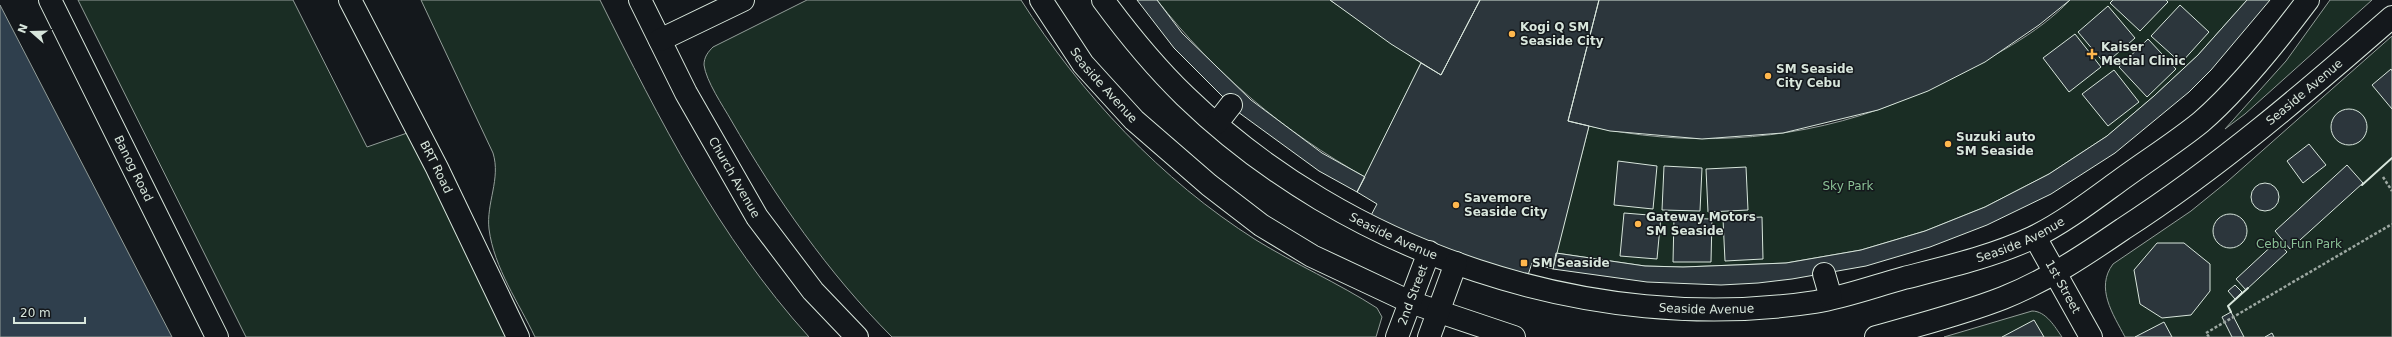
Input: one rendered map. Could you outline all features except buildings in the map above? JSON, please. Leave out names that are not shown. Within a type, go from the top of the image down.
[{"type":"street","name":"Banog Road","points":[[50,0],[217,337]]},
{"type":"street","name":"BRT Road","points":[[350,0],[437,168],[518,337]]},
{"type":"street","name":"Church Avenue","points":[[640,0],[711,139],[757,217],[813,291],[857,337]]},
{"type":"street","points":[[660,40],[743,0]]},
{"type":"street","name":"Seaside Avenue","points":[[1041,0],[1083,64],[1134,120],[1209,185],[1261,224],[1312,256],[1410,302],[1438,313],[1514,337]]},
{"type":"street","name":"Seaside Avenue","points":[[1103,0],[1127,32],[1186,96],[1216,123],[1251,152],[1293,182],[1340,210],[1429,252],[1456,263],[1530,287],[1616,304],[1684,309],[1747,309],[1817,301],[1986,256],[2035,236],[2085,205],[2201,121],[2259,61],[2308,0]]},
{"type":"street","name":"Seaside Avenue","points":[[1876,337],[1957,314],[2004,298],[2056,272],[2180,192],[2302,96],[2392,17]]},
{"type":"street","points":[[1216,123],[1232,105]]},
{"type":"street","name":"1st Street","points":[[2035,236],[2091,337]]},
{"type":"street","name":"2nd Street","points":[[1397,337],[1429,252]]},
{"type":"street","points":[[1429,337],[1456,263]]},
{"type":"street","points":[[1824,274],[1831,298]]},
{"type":"path","points":[[2383,177],[2392,189]]},
{"type":"path","points":[[2209,337],[2206,333],[2392,224]]},
{"type":"green space","points":[[78,0],[293,0],[367,147],[410,132],[506,337],[246,337]]},
{"type":"green space","points":[[421,0],[600,0],[645,90],[693,176],[719,218],[746,259],[809,337],[535,337],[508,285],[496,258],[492,243],[489,229],[489,210],[495,172],[493,153]]},
{"type":"green space","points":[[807,0],[1021,0],[1044,35],[1070,69],[1125,133],[1188,190],[1221,216],[1256,240],[1377,308],[1382,317],[1376,337],[892,337],[846,287],[804,234],[748,149],[719,101],[705,71],[704,65],[706,57],[713,47]]},
{"type":"green space","points":[[1157,0],[1330,0],[1421,63],[1365,177],[1306,141],[1252,99],[1202,52]]},
{"type":"green space","name":"Sky Park","points":[[2070,0],[2247,0],[2198,55],[2154,96],[2107,136],[2049,174],[1985,207],[1925,231],[1861,250],[1786,263],[1683,267],[1645,266],[1556,253],[1589,126],[1625,133],[1697,139],[1771,135],[1842,121],[1895,103],[1995,55],[2043,24]]},
{"type":"green space","points":[[2330,0],[2372,0],[2245,114],[2225,129],[2286,61]]},
{"type":"green space","name":"Cebu Fun Park","points":[[2392,36],[2392,337],[2125,337],[2111,310],[2106,292],[2108,273],[2113,264],[2191,211],[2228,181]]},
{"type":"green space","points":[[2032,311],[2046,317],[2062,337],[1944,337]]},
{"type":"water","points":[[0,5],[172,337],[0,337]]},
{"type":"wall","points":[[2362,185],[2392,158]]},
{"type":"wall","points":[[2231,312],[2228,306],[2248,288]]},
{"type":"place","name":"Kogi Q SM Seaside City","points":[[1512,34]]},
{"type":"place","name":"Kaiser Mecial Clinic","points":[[2092,54]]},
{"type":"place","name":"SM Seaside City Cebu","points":[[1768,76]]},
{"type":"place","name":"Suzuki auto SM Seaside","points":[[1948,144]]},
{"type":"place","name":"Savemore Seaside City","points":[[1456,205]]},
{"type":"place","name":"Gateway Motors SM Seaside","points":[[1638,224]]},
{"type":"place","name":"SM Seaside","points":[[1524,263]]}]
